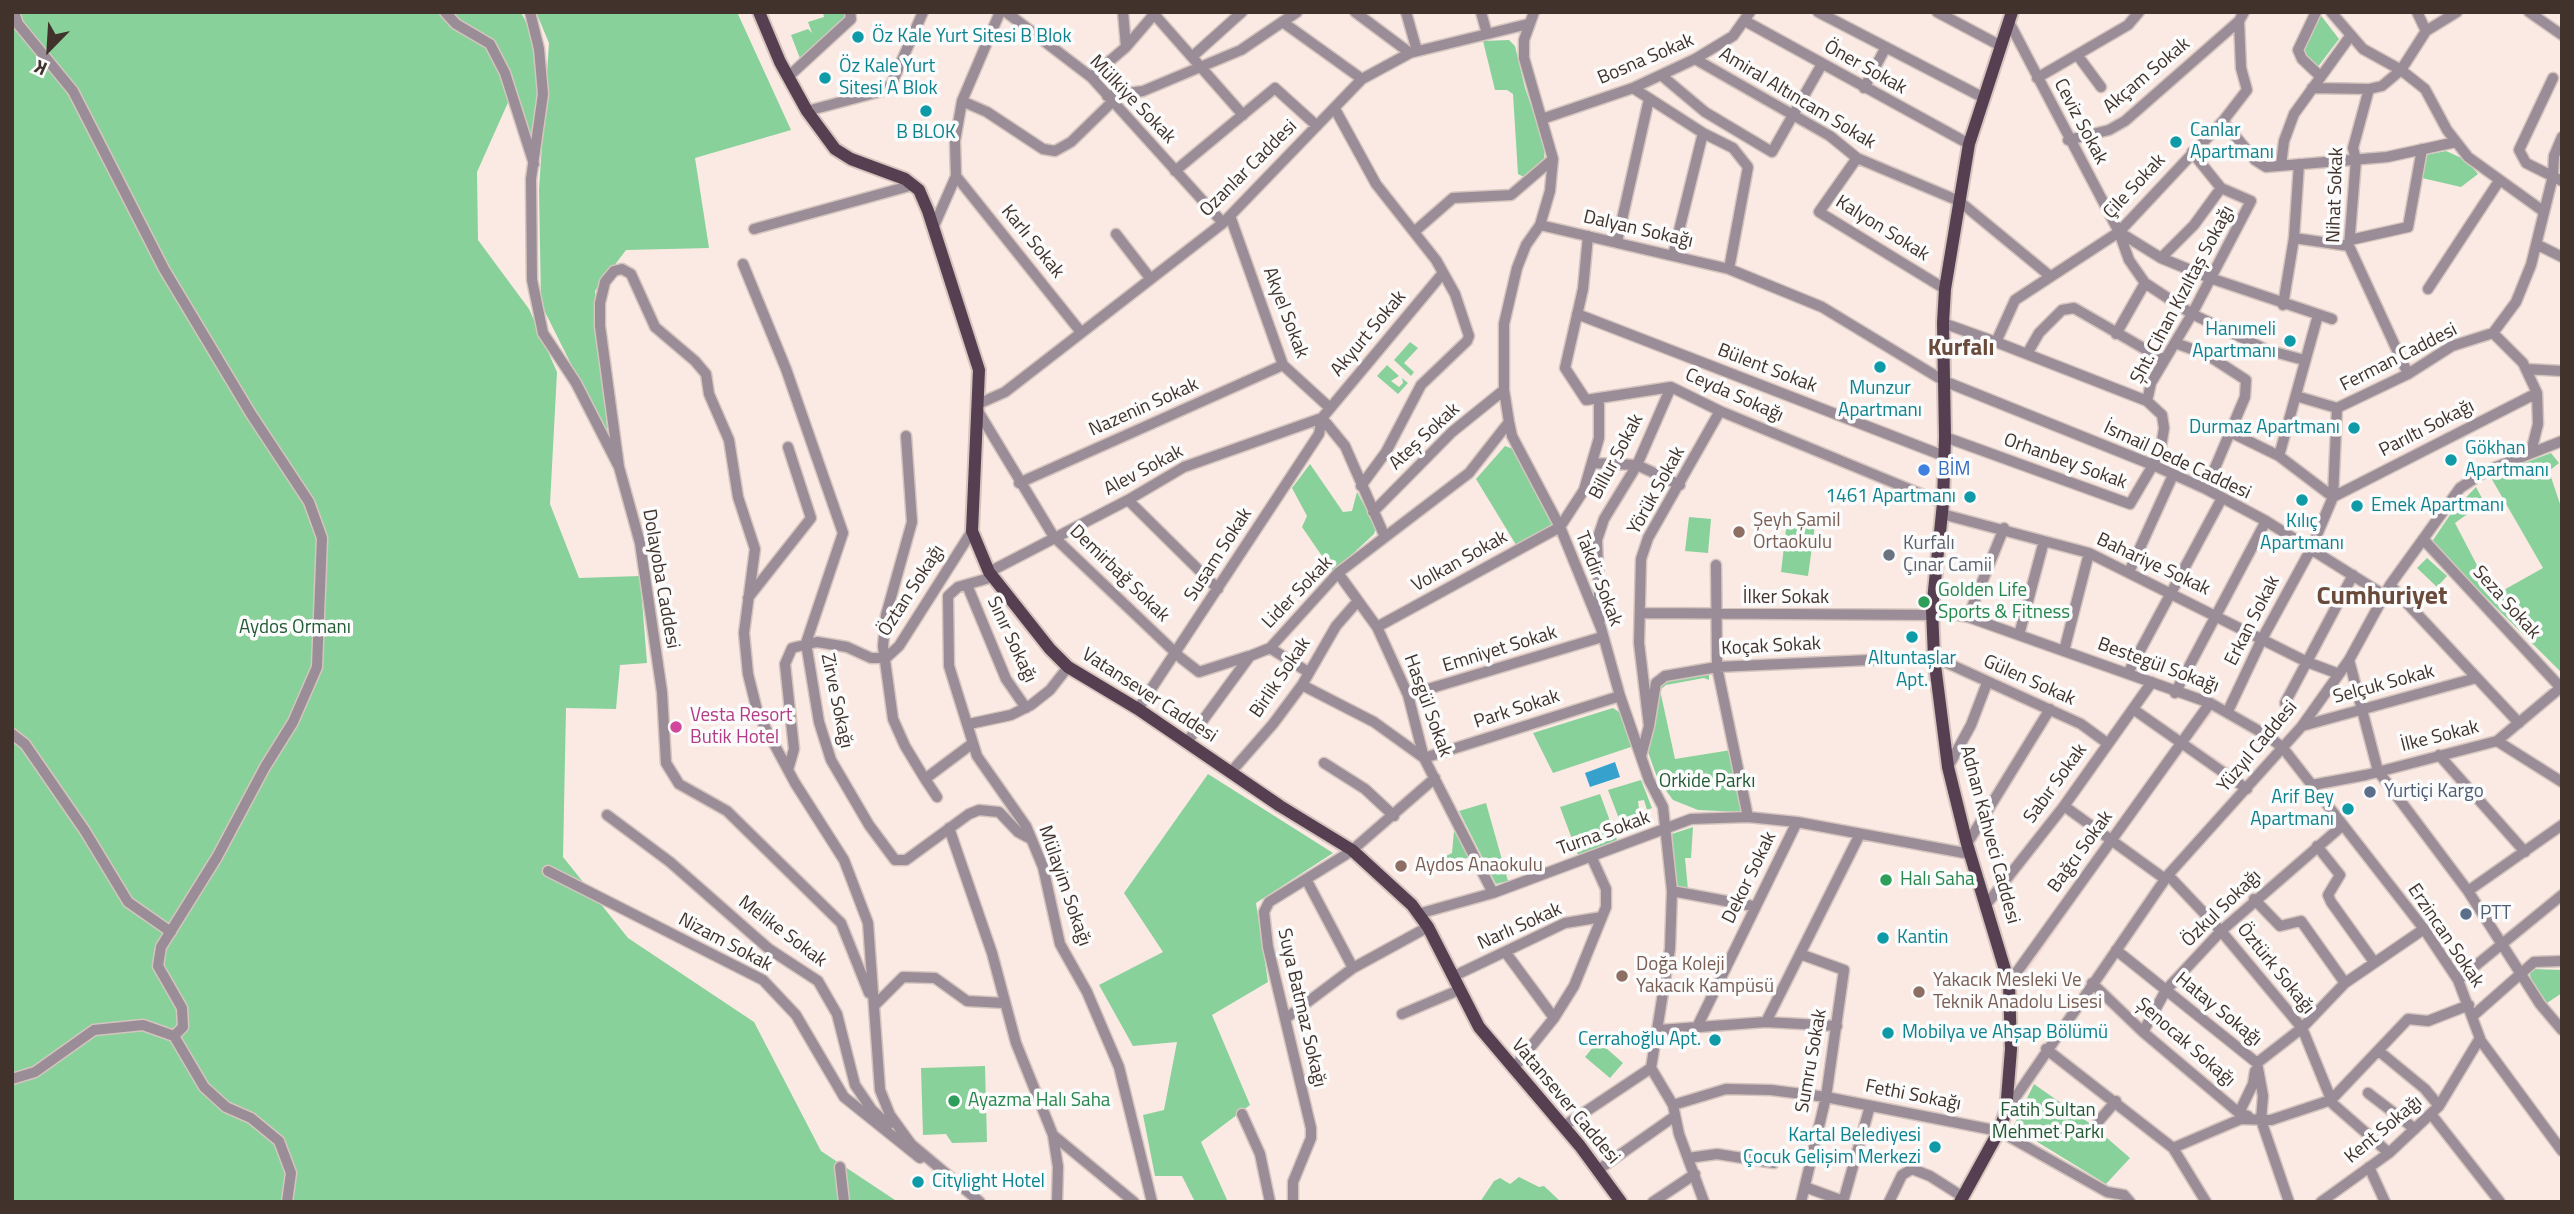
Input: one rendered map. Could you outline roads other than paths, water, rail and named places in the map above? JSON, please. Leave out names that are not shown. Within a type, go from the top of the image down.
[{"type":"main road","points":[[759,12],[779,62],[789,76]]},
{"type":"main road","points":[[766,12],[789,76],[807,111],[843,156],[914,185]]},
{"type":"main road","name":"Adnan Kahveci Caddesi","points":[[1961,1199],[1999,1131],[2006,1111],[2011,1049],[2009,983],[1968,849],[1948,767],[1934,657],[1932,612],[1943,509],[1945,437],[1943,323],[1945,289],[1969,144],[2011,17]]},
{"type":"main road","name":"Vatansever Caddesi","points":[[914,185],[934,226],[975,350],[979,370],[972,531],[991,574],[1050,649],[1068,667],[1138,709],[1352,850],[1418,914],[1428,927],[1479,1027],[1564,1126],[1621,1202]]},
{"type":"street","points":[[14,12],[18,24],[73,91],[164,269],[251,414],[309,502],[322,538],[317,667],[293,722],[217,857],[161,947],[158,966],[182,1008],[183,1027],[174,1036]]},
{"type":"street","points":[[445,12],[456,24],[490,44],[505,73],[534,165]]},
{"type":"street","name":"Dolayoba Caddesi","points":[[530,12],[539,49],[543,94],[534,165],[531,280],[543,333],[576,383],[618,467],[640,544],[662,692],[666,763],[679,783],[727,811],[818,897],[841,923],[874,1006]]},
{"type":"street","points":[[789,76],[851,19],[850,12]]},
{"type":"street","points":[[807,111],[886,90],[923,12]]},
{"type":"street","points":[[934,226],[956,176],[954,141],[962,101],[1000,12]]},
{"type":"street","name":"Mülkiye Sokak","points":[[1006,12],[1091,77],[1175,171],[1227,219]]},
{"type":"street","points":[[1123,12],[1126,47]]},
{"type":"street","points":[[1193,56],[1242,12]]},
{"type":"street","points":[[962,101],[987,112],[1043,149],[1055,151],[1072,142],[1109,99],[1143,91],[1241,50],[1297,12]]},
{"type":"street","points":[[1355,12],[1369,16],[1413,52]]},
{"type":"street","points":[[1406,12],[1413,52]]},
{"type":"street","points":[[1481,12],[1487,34]]},
{"type":"street","points":[[1533,13],[1546,12]]},
{"type":"street","points":[[1818,12],[1984,98]]},
{"type":"street","points":[[1937,12],[2001,46]]},
{"type":"street","points":[[2037,78],[2129,25],[2139,12]]},
{"type":"street","points":[[2316,12],[2298,50],[2302,59],[2320,76]]},
{"type":"street","points":[[2332,12],[2363,49],[2401,70],[2425,89],[2456,142],[2468,157],[2543,211]]},
{"type":"street","points":[[2417,12],[2426,31]]},
{"type":"street","points":[[2312,88],[2369,89],[2382,86],[2401,70],[2426,31],[2456,12]]},
{"type":"street","points":[[2529,12],[2562,35]]},
{"type":"street","points":[[1091,77],[1126,47],[1155,13],[1243,115]]},
{"type":"street","name":"Takdir Sokak","points":[[1533,13],[1528,24],[1524,58],[1553,159],[1550,191],[1540,225],[1526,245],[1517,268],[1504,324],[1504,390],[1512,436],[1560,527],[1601,632],[1640,756],[1663,807],[1672,891],[1670,949],[1651,1068]]},
{"type":"street","name":"Bosna Sokak","points":[[1542,119],[1633,88],[1696,59],[1721,46],[1748,17]]},
{"type":"street","name":"Öner Sokak","points":[[1748,17],[1822,64],[1969,144]]},
{"type":"street","name":"Ceviz Sokak","points":[[2011,17],[2037,78],[2119,232],[2161,258],[2283,305],[2332,319]]},
{"type":"street","name":"Çile Sokak","points":[[1996,342],[2015,300],[2119,232],[2223,121],[2247,90],[2241,68],[2242,17]]},
{"type":"street","name":"Akçam Sokak","points":[[2068,139],[2109,130],[2125,121],[2242,17]]},
{"type":"street","points":[[1284,23],[1362,79]]},
{"type":"street","name":"Ozanlar Caddesi","points":[[978,407],[1005,392],[1227,219],[1362,79],[1413,52],[1528,24]]},
{"type":"street","points":[[2281,165],[2288,128],[2320,76],[2351,35]]},
{"type":"street","points":[[1864,88],[1886,47]]},
{"type":"street","points":[[2078,56],[2101,87]]},
{"type":"street","name":"Amiral Altıncam Sokak","points":[[1696,59],[1830,136],[1857,158],[1959,201],[2050,276]]},
{"type":"street","points":[[1661,75],[1705,112],[1772,152],[1822,64]]},
{"type":"street","points":[[2553,78],[2519,150],[2526,163],[2557,178]]},
{"type":"street","points":[[1175,171],[1275,88],[1317,126]]},
{"type":"street","points":[[1633,88],[1703,134],[1733,148],[1748,167],[1729,269]]},
{"type":"street","name":"Nihat Sokak","points":[[2369,89],[2353,148],[2356,160],[2349,243],[2408,374]]},
{"type":"street","points":[[1617,242],[1649,99]]},
{"type":"street","points":[[1335,109],[1376,184],[1443,273],[1467,323],[1467,341],[1422,384],[1386,452],[1361,486]]},
{"type":"street","points":[[2223,121],[2255,160],[2266,167],[2356,160],[2456,142]]},
{"type":"street","points":[[1674,255],[1703,134]]},
{"type":"street","points":[[2531,452],[2538,425],[2537,393],[2527,369],[2493,333],[2516,302],[2538,245],[2543,211],[2557,178],[2554,156],[2562,136]]},
{"type":"street","points":[[2294,238],[2349,243],[2408,227],[2422,149]]},
{"type":"street","name":"Şht. Cihan Kızıltaş Sokağı","points":[[2147,401],[2151,383],[2192,314],[2251,201],[2221,188],[2192,152]]},
{"type":"street","name":"Kalyon Sokak","points":[[1857,158],[1819,212],[1945,289]]},
{"type":"street","points":[[1414,232],[1453,198],[1511,195],[1553,159]]},
{"type":"street","points":[[2283,305],[2294,238],[2299,164]]},
{"type":"street","name":"Karlı Sokak","points":[[956,176],[1080,331]]},
{"type":"street","points":[[2428,289],[2499,181]]},
{"type":"street","points":[[754,229],[914,185]]},
{"type":"street","points":[[2161,258],[2194,225],[2221,188]]},
{"type":"street","name":"Akyel Sokak","points":[[1227,219],[1283,365],[1331,408]]},
{"type":"street","name":"Dalyan Sokağı","points":[[1540,225],[1729,269],[1822,307],[1944,382]]},
{"type":"street","points":[[2119,232],[2129,260],[2145,283],[2192,314],[2267,350],[2305,360]]},
{"type":"street","points":[[1116,234],[1150,278]]},
{"type":"street","points":[[1560,527],[1584,490],[1599,438],[1599,398],[1586,400],[1565,368],[1577,314],[1588,236]]},
{"type":"street","points":[[2538,245],[2562,257]]},
{"type":"street","name":"Zirve Sokağı","points":[[743,264],[786,369],[843,533],[806,643],[819,722],[831,760],[890,855],[902,862],[969,814],[989,809],[999,812],[1018,832],[1031,839]]},
{"type":"street","points":[[618,467],[612,403],[600,326],[600,303],[605,282],[614,271],[622,269],[631,274],[654,327],[695,360],[706,374],[709,394],[732,449],[738,497],[755,549],[744,633],[751,688],[758,714],[788,770],[844,860],[868,923],[880,1090],[890,1115],[911,1144],[980,1202]]},
{"type":"street","name":"Akyurt Sokak","points":[[1322,418],[1443,273]]},
{"type":"street","points":[[2116,334],[2145,283]]},
{"type":"street","points":[[2026,354],[2039,333],[2067,308],[2080,311],[2164,360]]},
{"type":"street","name":"Bülent Sokak","points":[[1577,314],[1944,456]]},
{"type":"street","points":[[2279,456],[2318,315]]},
{"type":"street","points":[[1943,323],[2147,401],[2162,415],[2164,428],[2161,447],[2153,465]]},
{"type":"street","name":"Ferman Caddesi","points":[[2311,549],[2333,497],[2337,408],[2408,374],[2452,346],[2493,333]]},
{"type":"street","points":[[2175,343],[2206,354],[2246,380],[2245,397],[2206,489]]},
{"type":"street","name":"Nazenin Sokak","points":[[1019,483],[1283,365]]},
{"type":"street","points":[[2527,369],[2562,371]]},
{"type":"street","name":"İsmail Dede Caddesi","points":[[1944,382],[2153,465],[2206,489],[2266,522],[2384,595]]},
{"type":"street","name":"Ceyda Sokağı","points":[[1599,398],[1671,387],[1943,509]]},
{"type":"street","name":"Billur Sokak","points":[[1601,632],[1597,540],[1604,519],[1637,465],[1671,387]]},
{"type":"street","name":"Ateş Sokak","points":[[1373,512],[1452,432],[1504,390]]},
{"type":"street","name":"Parıltı Sokağı","points":[[2333,497],[2537,393]]},
{"type":"street","points":[[2296,396],[2337,408]]},
{"type":"street","name":"Demirbağ Sokak","points":[[978,407],[1019,483],[1055,537],[1175,652],[1199,672],[1250,656]]},
{"type":"street","name":"Yörük Sokak","points":[[1640,756],[1645,751],[1649,726],[1639,643],[1641,559],[1648,538],[1720,411]]},
{"type":"street","points":[[1322,418],[1345,446],[1385,537]]},
{"type":"street","name":"Alev Sokak","points":[[991,574],[1184,467],[1322,418]]},
{"type":"street","name":"Susam Sokak","points":[[1138,709],[1319,434],[1322,418]]},
{"type":"street","name":"Lider Sokak","points":[[1250,656],[1269,648],[1338,573],[1469,473],[1508,422]]},
{"type":"street","points":[[2230,432],[2279,456],[2333,497]]},
{"type":"street","points":[[906,436],[912,522],[886,615],[883,646],[893,719],[905,746],[937,797]]},
{"type":"street","name":"Orhanbey Sokak","points":[[1945,437],[2130,503],[2153,465]]},
{"type":"street","name":"Yüzyıl Caddesi","points":[[2006,1111],[2166,877],[2302,726],[2349,660],[2390,585],[2460,488],[2486,471],[2562,441]]},
{"type":"street","points":[[747,599],[811,518],[788,447]]},
{"type":"street","points":[[1592,463],[1637,465],[1680,485]]},
{"type":"street","points":[[2129,572],[2173,475]]},
{"type":"street","points":[[2128,673],[2222,498]]},
{"type":"street","points":[[1128,500],[1218,589]]},
{"type":"street","name":"Bahariye Sokak","points":[[1943,509],[2089,553],[2307,662],[2339,674]]},
{"type":"street","points":[[2175,693],[2266,522]]},
{"type":"street","name":"Volkan Sokak","points":[[1377,628],[1560,527]]},
{"type":"street","points":[[1968,617],[2004,528]]},
{"type":"street","name":"Öztan Sokağı","points":[[806,643],[817,642],[847,648],[870,658],[886,658],[900,646],[972,531]]},
{"type":"street","name":"Seza Sokak","points":[[2423,539],[2560,689]]},
{"type":"street","points":[[2019,635],[2045,541]]},
{"type":"street","name":"Erkan Sokak","points":[[2228,711],[2262,639],[2311,549]]},
{"type":"street","points":[[2064,650],[2089,553]]},
{"type":"street","points":[[1716,565],[1717,667],[1748,817]]},
{"type":"street","name":"Hasgül Sokak","points":[[1338,573],[1377,628],[1408,695],[1424,758],[1493,893]]},
{"type":"street","points":[[967,585],[991,574]]},
{"type":"street","points":[[2285,703],[2353,575]]},
{"type":"street","name":"Sınır Sokağı","points":[[967,585],[998,662],[1026,708]]},
{"type":"street","name":"Mülayim Sokağı","points":[[967,585],[948,596],[949,666],[973,743],[984,768],[994,777],[1031,839],[1043,867],[1060,944],[1087,992],[1119,1067],[1152,1202]]},
{"type":"street","points":[[2390,585],[2519,723]]},
{"type":"street","name":"Birlik Sokak","points":[[1231,772],[1273,724],[1302,685],[1336,626],[1357,601]]},
{"type":"street","name":"İlker Sokak","points":[[1640,613],[1718,615],[1932,612]]},
{"type":"street","name":"Bestegül Sokağı","points":[[1932,612],[1968,617],[2128,673],[2175,693],[2210,703],[2228,711],[2283,748]]},
{"type":"street","name":"Emniyet Sokak","points":[[1408,695],[1601,632]]},
{"type":"street","points":[[788,770],[794,749],[785,664],[792,648],[806,643]]},
{"type":"street","points":[[1269,648],[1308,672]]},
{"type":"street","points":[[1187,742],[1250,656]]},
{"type":"street","name":"Koçak Sokak","points":[[1649,726],[1656,683],[1665,676],[1717,667],[1934,657]]},
{"type":"street","name":"Gülen Sokak","points":[[1934,657],[2081,724],[2107,743]]},
{"type":"street","points":[[2349,660],[2378,771],[2468,891],[2540,1004],[2562,1030]]},
{"type":"street","points":[[969,724],[1011,715],[1026,708],[1050,690],[1068,667]]},
{"type":"street","name":"Selçuk Sokak","points":[[2302,726],[2476,678]]},
{"type":"street","name":"Sabır Sokak","points":[[1986,905],[2064,806],[2152,682]]},
{"type":"street","points":[[1948,767],[1971,725],[1987,683]]},
{"type":"street","points":[[1302,685],[1374,722],[1424,758]]},
{"type":"street","name":"İlke Sokak","points":[[2312,785],[2497,741],[2560,689]]},
{"type":"street","name":"Park Sokak","points":[[1424,758],[1620,696]]},
{"type":"street","name":"Bağcı Sokak","points":[[2009,983],[2184,743],[2210,703]]},
{"type":"street","points":[[1968,849],[2050,709]]},
{"type":"street","points":[[2133,709],[2247,789]]},
{"type":"street","points":[[12,734],[24,744],[85,831],[128,902],[171,932]]},
{"type":"street","points":[[2497,741],[2562,782]]},
{"type":"street","points":[[925,779],[973,743]]},
{"type":"street","name":"Erzincan Sokak","points":[[2283,748],[2424,929],[2458,979],[2480,1038],[2562,1151]]},
{"type":"street","points":[[2439,755],[2525,852]]},
{"type":"street","points":[[1324,763],[1365,789],[1394,816]]},
{"type":"street","name":"Suya Batmaz Sokağı","points":[[1293,1202],[1293,1182],[1311,1138],[1311,1128],[1268,947],[1264,912],[1269,902],[1352,850],[1436,778]]},
{"type":"street","name":"Öztürk Sokağı","points":[[2064,806],[2110,841],[2166,877],[2221,931],[2302,1028],[2331,1100]]},
{"type":"street","name":"Melike Sokak","points":[[607,815],[670,862],[769,949],[818,981],[837,1014],[851,1074],[861,1096],[882,1120],[911,1144]]},
{"type":"street","name":"Turna Sokak","points":[[1418,914],[1493,893],[1691,819],[1748,817],[1797,822],[1968,849]]},
{"type":"street","name":"Dekor Sokak","points":[[1698,1026],[1753,906],[1797,822]]},
{"type":"street","name":"Özkul Sokağı","points":[[2143,1032],[2166,990],[2221,931],[2254,899],[2343,825]]},
{"type":"street","points":[[2468,891],[2562,825]]},
{"type":"street","points":[[949,828],[992,953],[1004,1003],[1053,1135],[1058,1167],[1057,1202]]},
{"type":"street","points":[[1766,1022],[1860,834]]},
{"type":"street","points":[[2317,846],[2340,875],[2328,895],[2331,902],[2374,962]]},
{"type":"street","points":[[1513,1069],[1554,1018],[1574,986],[1602,917],[1606,889],[1591,856]]},
{"type":"street","name":"Nizam Sokak","points":[[548,871],[763,980],[796,1015],[844,1097],[904,1149],[942,1169]]},
{"type":"street","points":[[1306,879],[1353,968]]},
{"type":"street","points":[[1672,891],[1753,906]]},
{"type":"street","points":[[2458,979],[2504,945],[2562,895]]},
{"type":"street","points":[[2254,899],[2280,926],[2301,921],[2345,984]]},
{"type":"street","name":"Narlı Sokak","points":[[1454,976],[1565,923],[1602,917]]},
{"type":"street","points":[[1285,1019],[1353,968],[1428,927]]},
{"type":"street","points":[[2289,1202],[2261,1120],[2263,1096],[2257,1063],[2302,1028],[2345,984],[2424,929]]},
{"type":"street","name":"Hatay Sokağı","points":[[2116,950],[2257,1063],[2253,1084],[2239,1113]]},
{"type":"street","points":[[1506,953],[1554,1018]]},
{"type":"street","name":"Sumru Sokak","points":[[1800,954],[1844,970],[1826,1097],[1801,1202]]},
{"type":"street","points":[[2173,1147],[2241,1119],[2271,1120],[2331,1100],[2380,1052],[2408,1019],[2428,1021],[2471,1010],[2534,962],[2562,961]]},
{"type":"street","points":[[874,1006],[903,977],[935,978],[967,1001],[1004,1003]]},
{"type":"street","name":"Şenocak Sokağı","points":[[2092,983],[2143,1032],[2239,1113],[2261,1120]]},
{"type":"street","points":[[1402,1014],[1459,990]]},
{"type":"street","points":[[1659,1030],[1766,1022],[1837,1026]]},
{"type":"street","points":[[12,1079],[35,1073],[94,1030],[143,1025],[174,1036],[204,1087],[226,1107],[251,1118],[279,1141],[290,1173],[287,1202]]},
{"type":"street","name":"Kent Sokağı","points":[[2321,1202],[2334,1198],[2389,1153],[2435,1110],[2480,1038]]},
{"type":"street","points":[[2046,1049],[2173,1147],[2206,1202]]},
{"type":"street","points":[[2380,1052],[2425,1089],[2435,1110],[2500,1202]]},
{"type":"street","points":[[1564,1126],[1651,1068],[1673,1105],[1704,1202]]},
{"type":"street","name":"Fethi Sokağı","points":[[1673,1105],[1726,1089],[1771,1090],[1826,1097],[1999,1131],[2107,1192],[2124,1195],[2130,1202]]},
{"type":"street","points":[[2368,1093],[2415,1129]]},
{"type":"street","points":[[2331,1100],[2389,1153]]},
{"type":"street","points":[[2097,1123],[2116,1101]]},
{"type":"street","points":[[1805,1187],[1843,1201],[1870,1106]]},
{"type":"street","points":[[1242,1114],[1260,1154],[1270,1202]]},
{"type":"street","points":[[1598,1170],[1675,1116]]},
{"type":"street","points":[[1053,1135],[1133,1202]]},
{"type":"street","points":[[1688,1158],[1717,1154],[1774,1163]]},
{"type":"street","points":[[840,1167],[844,1202]]},
{"type":"street","points":[[2369,1167],[2385,1202]]},
{"type":"street","points":[[1889,1202],[1902,1175],[1912,1169],[1930,1176],[1961,1199]]},
{"type":"street","points":[[1653,1202],[1695,1174]]},
{"type":"water","points":[[1615,762],[1620,777],[1590,787],[1585,773]]},
{"type":"place","name":"Öz Kale Yurt Sitesi B Blok","points":[[858,37]]},
{"type":"place","name":"Öz Kale Yurt Sitesi A Blok","points":[[825,78]]},
{"type":"place","name":"B BLOK","points":[[926,111]]},
{"type":"place","name":"Canlar Apartmanı","points":[[2176,142]]},
{"type":"place","name":"Hanımeli Apartmanı","points":[[2290,341]]},
{"type":"place","name":"Munzur Apartmanı","points":[[1880,367]]},
{"type":"place","name":"Durmaz Apartmanı","points":[[2354,428]]},
{"type":"place","name":"Gökhan Apartmanı","points":[[2451,460]]},
{"type":"place","name":"BİM","points":[[1924,470]]},
{"type":"place","name":"1461 Apartmanı","points":[[1970,497]]},
{"type":"place","name":"Kılıç Apartmanı","points":[[2302,500]]},
{"type":"place","name":"Emek Apartmanı","points":[[2357,506]]},
{"type":"place","name":"Şeyh Şamil Ortaokulu","points":[[1739,532]]},
{"type":"place","name":"Kurfalı Çınar Camii","points":[[1889,555]]},
{"type":"place","name":"Golden Life Sports & Fitness","points":[[1924,602]]},
{"type":"place","name":"Altuntaşlar Apt.","points":[[1912,637]]},
{"type":"place","name":"Vesta Resort Butik Hotel","points":[[676,727]]},
{"type":"place","name":"Yurtiçi Kargo","points":[[2370,792]]},
{"type":"place","name":"Arif Bey Apartmanı","points":[[2348,809]]},
{"type":"place","name":"Aydos Anaokulu","points":[[1401,866]]},
{"type":"place","name":"Halı Saha","points":[[1886,880]]},
{"type":"place","name":"PTT","points":[[2466,914]]},
{"type":"place","name":"Kantin","points":[[1883,938]]},
{"type":"place","name":"Doğa Koleji Yakacık Kampüsü","points":[[1622,976]]},
{"type":"place","name":"Yakacık Mesleki Ve Teknik Anadolu Lisesi","points":[[1919,992]]},
{"type":"place","name":"Mobilya ve Ahşap Bölümü","points":[[1888,1033]]},
{"type":"place","name":"Cerrahoğlu Apt.","points":[[1715,1040]]},
{"type":"place","name":"Ayazma Halı Saha","points":[[954,1101]]},
{"type":"place","name":"Kartal Belediyesi Çocuk Gelişim Merkezi","points":[[1935,1147]]},
{"type":"place","name":"Citylight Hotel","points":[[918,1182]]},
{"type":"district","name":"Kurfalı","points":[[1961,349]]},
{"type":"district","name":"Cumhuriyet","points":[[2382,598]]},
{"type":"park label","name":"Aydos Ormanı","points":[[295,628]]},
{"type":"park label","name":"Orkide Parkı","points":[[1707,782]]},
{"type":"park label","name":"Fatih Sultan Mehmet Parkı","points":[[2048,1122]]}]
